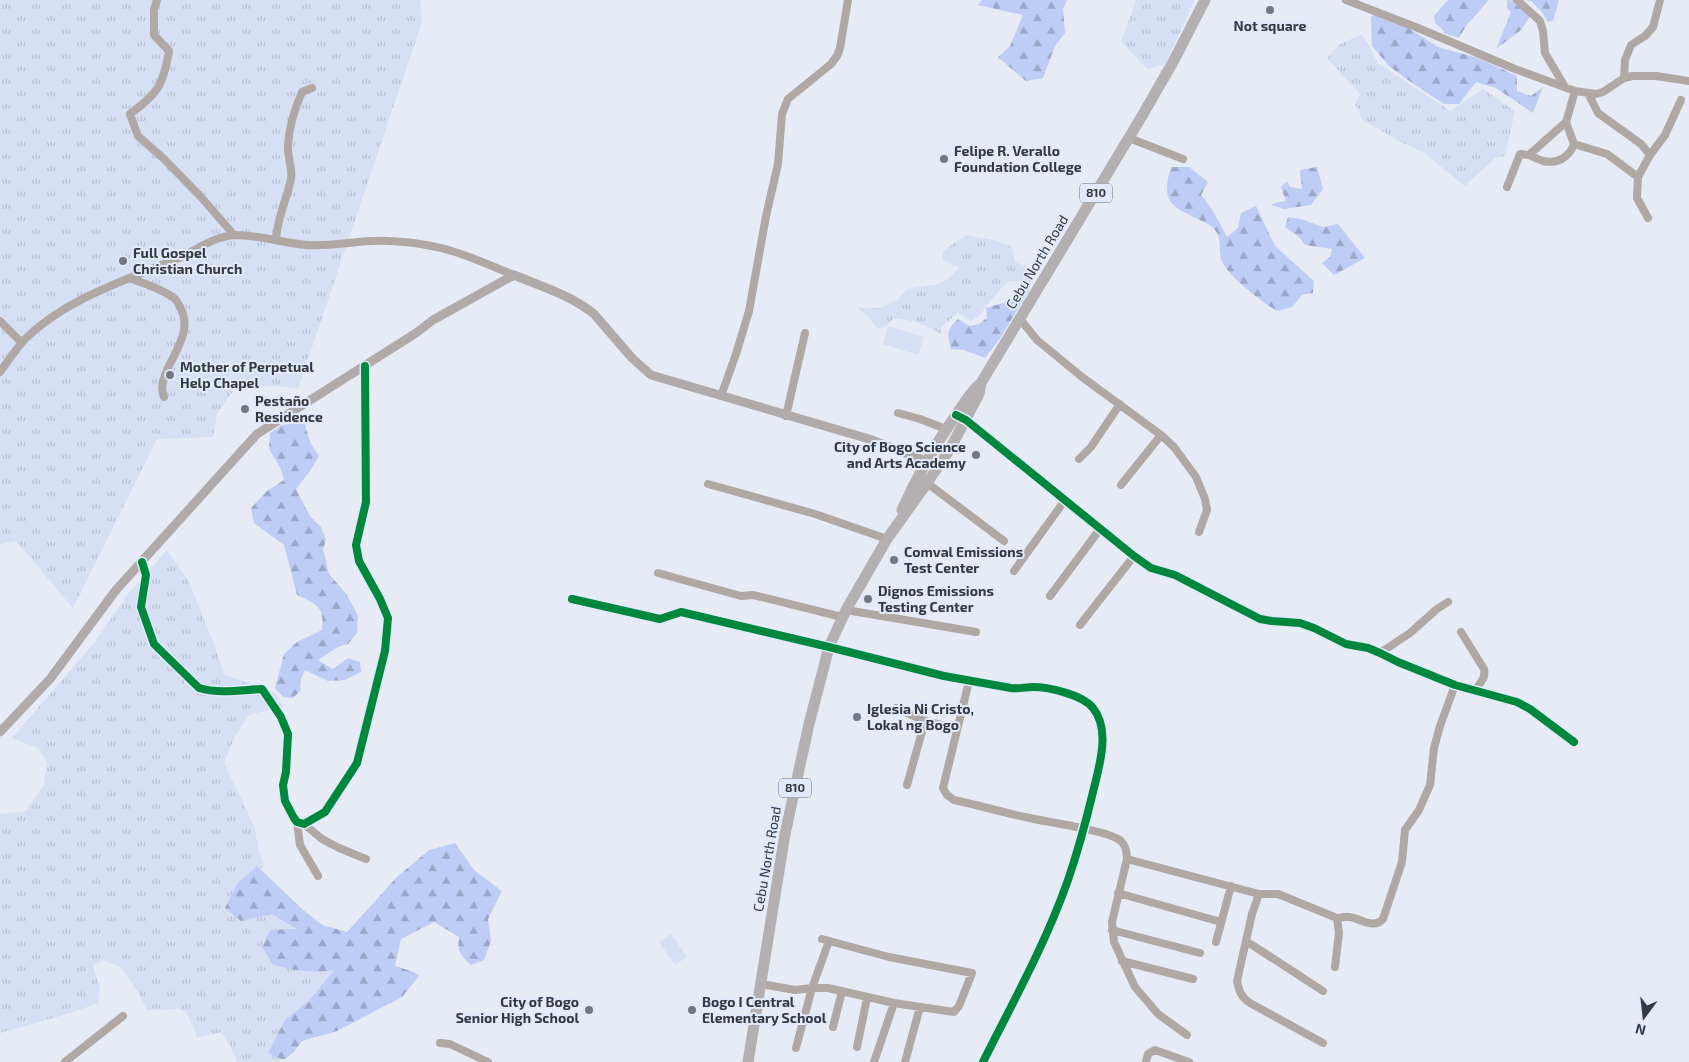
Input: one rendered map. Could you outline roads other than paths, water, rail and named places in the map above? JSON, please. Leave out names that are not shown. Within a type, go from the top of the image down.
[{"type":"highway","name":"Cebu North Road","points":[[890,535],[938,468],[946,454],[973,390],[982,383],[1129,138],[1204,0]]},
{"type":"highway","name":"Cebu North Road","points":[[748,1062],[787,825],[809,724],[829,647],[844,613],[890,535],[935,446],[946,429],[961,418]]},
{"type":"highway","points":[[935,446],[946,454]]},
{"type":"main road","points":[[0,732],[50,679],[116,590],[257,434],[416,333],[433,320],[514,274],[586,308],[594,314],[632,358],[651,375],[869,439],[927,460],[938,468]]},
{"type":"street","points":[[157,0],[154,9],[154,35],[169,51],[164,77],[151,98],[130,114],[138,136],[163,158],[201,197],[234,235]]},
{"type":"street","points":[[721,396],[749,311],[766,216],[778,164],[782,114],[788,100],[831,64],[837,56],[848,0]]},
{"type":"street","points":[[1346,0],[1515,69],[1575,91],[1588,93],[1603,92],[1624,78],[1632,76],[1656,76],[1689,81]]},
{"type":"street","points":[[1517,0],[1540,21],[1545,53],[1565,87]]},
{"type":"street","points":[[1624,78],[1625,60],[1632,45],[1646,36],[1653,27],[1660,0]]},
{"type":"street","points":[[276,239],[276,227],[292,176],[288,144],[296,107],[302,92],[312,88]]},
{"type":"street","points":[[1530,154],[1566,122],[1575,91]]},
{"type":"street","points":[[1588,93],[1598,113],[1641,144],[1650,155]]},
{"type":"street","points":[[1648,218],[1637,198],[1638,177],[1650,155],[1665,136],[1681,100]]},
{"type":"street","points":[[1507,187],[1520,154],[1530,154],[1542,160],[1557,162],[1571,153],[1574,144],[1566,122]]},
{"type":"street","points":[[1129,138],[1183,158]]},
{"type":"street","points":[[1574,144],[1607,154],[1638,177]]},
{"type":"street","points":[[0,372],[22,342],[56,315],[79,301],[216,240],[234,235],[276,239],[307,245],[389,241],[423,245],[461,254],[514,274]]},
{"type":"street","points":[[130,278],[176,300],[185,317],[184,333],[161,386],[164,397]]},
{"type":"street","points":[[1020,320],[1037,340],[1174,447],[1196,477],[1205,499],[1207,510],[1199,532]]},
{"type":"street","points":[[0,321],[22,342]]},
{"type":"street","points":[[786,416],[806,333]]},
{"type":"street","points":[[300,823],[325,812],[357,763],[385,651],[388,618],[359,561],[356,545],[366,502],[365,366]]},
{"type":"street","points":[[1079,459],[1091,447],[1120,404]]},
{"type":"street","points":[[898,413],[946,429]]},
{"type":"street","points":[[961,418],[1151,568],[1175,575],[1260,619],[1272,622],[1300,623],[1346,644],[1368,648],[1415,670],[1455,685],[1517,702],[1530,709],[1574,742]]},
{"type":"street","points":[[1121,486],[1161,435]]},
{"type":"street","points":[[927,483],[1004,541]]},
{"type":"street","points":[[708,484],[890,535]]},
{"type":"street","points":[[1014,571],[1065,500]]},
{"type":"street","points":[[1050,596],[1100,529]]},
{"type":"street","points":[[1080,624],[1134,556]]},
{"type":"street","points":[[142,561],[148,585],[145,606],[141,607],[154,644],[199,688],[208,691],[262,688],[281,717],[288,734],[286,772],[283,786],[285,801],[294,818],[322,839],[366,859]]},
{"type":"street","points":[[658,574],[740,596],[753,595],[844,613],[976,632]]},
{"type":"street","points":[[572,599],[660,618],[682,612],[944,676],[1011,688],[1046,688],[1082,699],[1092,706],[1102,726],[1102,740],[1084,829],[1068,880],[1038,950],[983,1062]]},
{"type":"street","points":[[1380,653],[1410,633],[1448,602]]},
{"type":"street","points":[[1461,632],[1484,669],[1484,679],[1474,691]]},
{"type":"street","points":[[969,681],[943,788],[947,795],[954,800],[1084,829],[1114,837],[1122,842],[1127,849],[1127,859],[1112,922],[1114,942],[1135,987],[1158,1014],[1187,1035]]},
{"type":"street","points":[[1127,859],[1259,894],[1278,894],[1337,918],[1348,916],[1373,924],[1379,923],[1383,920],[1402,862],[1405,830],[1419,810],[1430,785],[1434,748],[1455,685]]},
{"type":"street","points":[[896,708],[925,721],[957,729]]},
{"type":"street","points":[[907,785],[925,721]]},
{"type":"street","points":[[300,823],[300,846],[318,876]]},
{"type":"street","points":[[1216,942],[1231,886]]},
{"type":"street","points":[[1118,893],[1221,922]]},
{"type":"street","points":[[1259,894],[1237,981],[1239,991],[1243,998],[1270,1015],[1323,1043]]},
{"type":"street","points":[[1334,967],[1339,933],[1337,918]]},
{"type":"street","points":[[1112,930],[1200,953]]},
{"type":"street","points":[[761,984],[795,990],[812,988],[842,991],[867,998],[954,1012],[959,1006],[972,974],[914,963],[826,940],[812,988],[796,1048]]},
{"type":"street","points":[[1246,941],[1323,991]]},
{"type":"street","points":[[1122,961],[1193,979]]},
{"type":"street","points":[[833,1027],[842,991]]},
{"type":"street","points":[[857,1046],[867,998]]},
{"type":"street","points":[[874,1062],[894,1003]]},
{"type":"street","points":[[905,1062],[920,1007]]},
{"type":"street","points":[[65,1062],[124,1016]]},
{"type":"street","points":[[440,1043],[450,1044],[488,1062]]},
{"type":"street","points":[[1146,1062],[1148,1054],[1155,1050],[1189,1062]]},
{"type":"place","name":"Not square","points":[[1270,10]]},
{"type":"place","name":"Felipe R. Verallo Foundation College","points":[[944,159]]},
{"type":"place","name":"Full Gospel Christian Church","points":[[123,261]]},
{"type":"place","name":"Mother of Perpetual Help Chapel","points":[[170,375]]},
{"type":"place","name":"Pestaño Residence","points":[[245,409]]},
{"type":"place","name":"City of Bogo Science and Arts Academy","points":[[976,455]]},
{"type":"place","name":"Comval Emissions Test Center","points":[[894,560]]},
{"type":"place","name":"Dignos Emissions Testing Center","points":[[868,599]]},
{"type":"place","name":"Iglesia Ni Cristo, Lokal ng Bogo","points":[[857,717]]},
{"type":"place","name":"City of Bogo Senior High School","points":[[589,1010]]},
{"type":"place","name":"Bogo I Central Elementary School","points":[[692,1010]]}]
